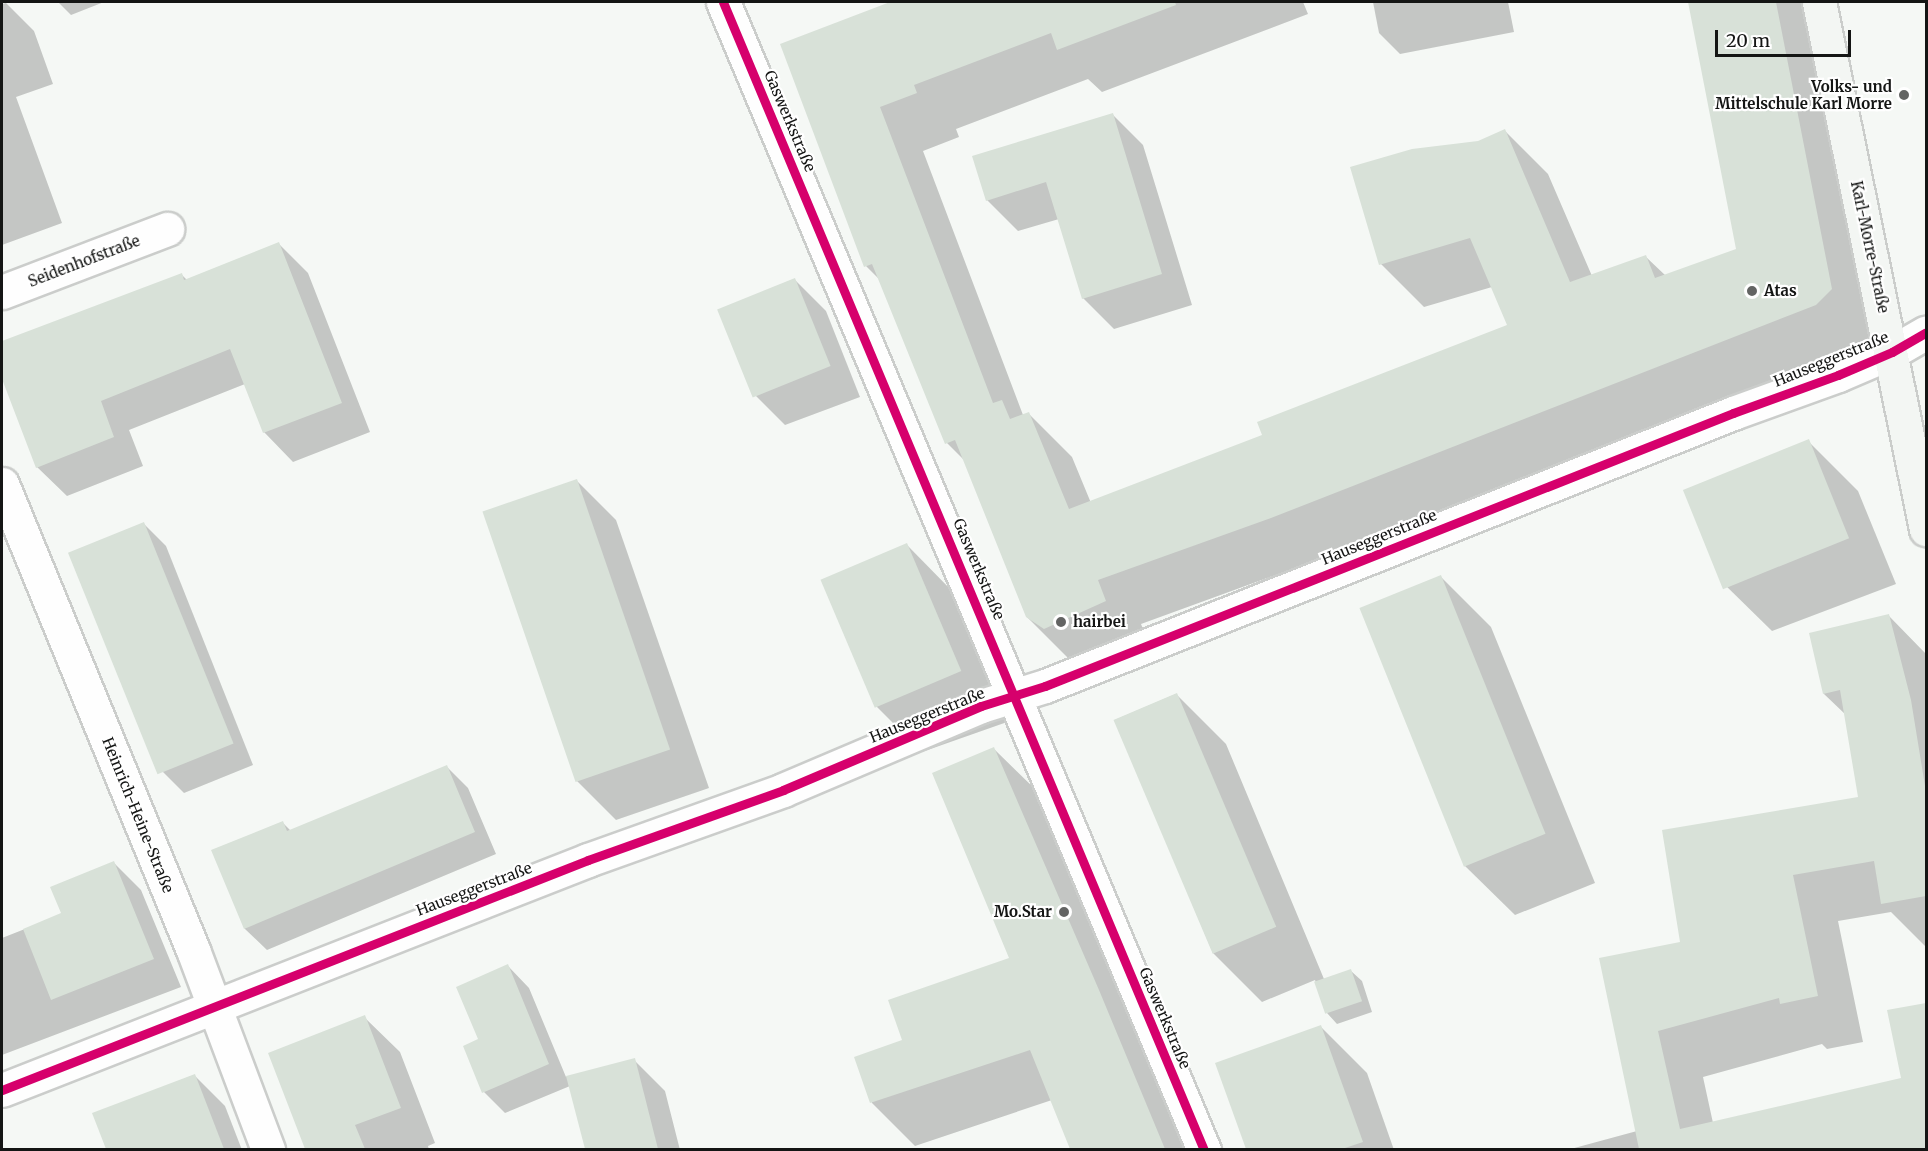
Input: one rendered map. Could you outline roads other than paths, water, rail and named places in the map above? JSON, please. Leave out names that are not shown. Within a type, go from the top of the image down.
[{"type":"main road","name":"Karl-Morre-Straße","points":[[1819,2],[1892,352],[1926,529]]},
{"type":"street","name":"Gaswerkstraße","points":[[728,3],[1204,1149]]},
{"type":"street","name":"Seidenhofstraße","points":[[2,292],[167,229]]},
{"type":"street","name":"Hauseggerstraße","points":[[2,1090],[588,860],[783,790],[1015,694],[1892,352],[1926,332]]},
{"type":"street","name":"Heinrich-Heine-Straße","points":[[2,484],[216,1007],[268,1149]]},
{"type":"place","name":"Volks- und Mittelschule Karl Morre","points":[[1904,95]]},
{"type":"place","name":"Atas","points":[[1752,291]]},
{"type":"place","name":"hairbei","points":[[1061,622]]},
{"type":"place","name":"Mo.Star","points":[[1064,912]]}]
